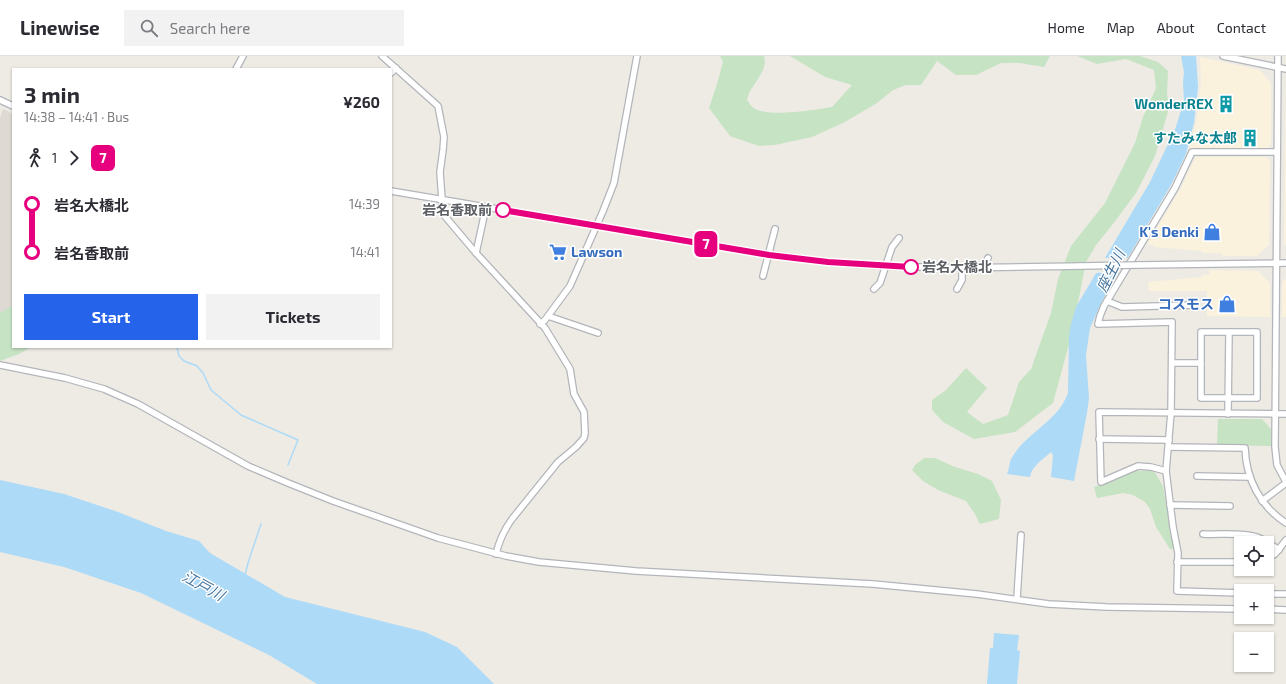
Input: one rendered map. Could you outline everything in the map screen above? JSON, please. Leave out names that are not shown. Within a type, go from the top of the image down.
[{"type":"street","points":[[237,68],[243,56]]},
{"type":"street","points":[[382,56],[438,106],[444,137],[440,172],[443,214],[476,253],[545,328],[570,369],[574,394],[584,412],[584,438],[558,462],[512,519],[500,540],[496,554]]},
{"type":"street","points":[[540,324],[545,320],[570,286],[597,226],[614,183],[637,56]]},
{"type":"street","points":[[1222,56],[1286,69]]},
{"type":"street","points":[[1262,501],[1286,483],[1277,465],[1275,453],[1278,56]]},
{"type":"street","points":[[392,72],[396,68]]},
{"type":"street","points":[[0,100],[12,106]]},
{"type":"street","points":[[1234,593],[1177,591],[1178,553],[1166,471],[1171,413],[1172,322],[1098,324],[1107,301],[1173,193],[1192,152],[1278,152]]},
{"type":"street","points":[[392,191],[769,255],[828,262],[886,266],[962,268],[1286,262]]},
{"type":"street","points":[[476,253],[486,207]]},
{"type":"street","points":[[762,276],[775,229]]},
{"type":"street","points":[[874,289],[880,282],[892,247],[899,238]]},
{"type":"street","points":[[986,267],[988,258]]},
{"type":"street","points":[[957,289],[962,280],[962,268]]},
{"type":"street","points":[[1107,301],[1122,307],[1195,305]]},
{"type":"street","points":[[548,316],[598,333]]},
{"type":"street","points":[[1201,332],[1257,332],[1257,398],[1201,398],[1201,363],[1201,332]]},
{"type":"street","points":[[1228,414],[1229,332]]},
{"type":"street","points":[[1172,363],[1201,363]]},
{"type":"street","points":[[0,365],[65,378],[104,389],[144,406],[248,466],[288,483],[327,499],[438,538],[496,554],[540,562],[603,568],[873,584],[1017,598],[1049,604],[1107,607],[1234,609]]},
{"type":"street","points":[[1166,471],[1147,466],[1138,466],[1101,482],[1099,412],[1286,414]]},
{"type":"street","points":[[1099,439],[1169,440]]},
{"type":"street","points":[[1168,447],[1245,448],[1246,462],[1252,484],[1262,501],[1274,514],[1286,523]]},
{"type":"street","points":[[1197,476],[1250,477]]},
{"type":"street","points":[[1170,505],[1230,506]]},
{"type":"street","points":[[1203,534],[1246,535],[1267,542],[1279,550]]},
{"type":"street","points":[[1017,598],[1021,535]]},
{"type":"street","points":[[1274,554],[1279,550],[1286,540]]},
{"type":"street","points":[[1177,562],[1234,562]]},
{"type":"street","points":[[1274,594],[1286,594]]},
{"type":"street","points":[[1274,609],[1286,610]]},
{"type":"shaded area","points":[[1200,57],[1260,70],[1271,83],[1271,143],[1268,149],[1189,149],[1197,118],[1201,81]]},
{"type":"shaded area","points":[[1286,88],[1286,246],[1284,244]]},
{"type":"shaded area","points":[[3,109],[12,114],[12,330],[0,331],[0,118]]},
{"type":"shaded area","points":[[1267,157],[1270,161],[1269,245],[1257,256],[1224,256],[1221,253],[1203,253],[1201,251],[1154,247],[1153,245],[1147,244],[1180,190],[1195,158]]},
{"type":"shaded area","points":[[1209,270],[1258,271],[1270,283],[1270,317],[1207,316],[1207,291],[1149,291],[1148,282],[1202,277],[1203,275],[1210,274]]},
{"type":"shaded area","points":[[1286,279],[1286,317],[1282,317],[1282,282]]},
{"type":"green space","points":[[720,56],[764,56],[765,65],[750,91],[747,100],[755,109],[782,113],[832,107],[852,85],[825,77],[790,56],[1050,56],[1044,67],[1019,63],[1001,63],[976,75],[956,75],[937,61],[921,85],[906,85],[893,90],[877,103],[843,123],[812,137],[775,145],[759,146],[730,136],[709,108],[723,62]]},
{"type":"green space","points":[[1077,56],[1140,56],[1158,62],[1168,71],[1167,93],[1169,108],[1155,156],[1136,193],[1096,245],[1086,262],[1072,333],[1053,403],[1015,432],[974,439],[943,422],[932,410],[932,400],[946,390],[966,368],[987,388],[967,412],[983,424],[1008,415],[1019,382],[1031,369],[1051,313],[1058,279],[1071,246],[1105,203],[1135,143],[1143,117],[1156,88],[1154,70],[1126,59],[1097,64]]},
{"type":"green space","points":[[12,306],[12,348],[29,348],[19,354],[0,361],[0,313]]},
{"type":"green space","points":[[1218,419],[1262,419],[1271,429],[1271,446],[1217,445]]},
{"type":"green space","points":[[924,458],[935,458],[955,467],[978,474],[992,481],[1001,500],[999,519],[980,524],[966,501],[938,490],[923,481],[912,470],[915,465]]},
{"type":"green space","points":[[1133,471],[1154,471],[1163,486],[1174,549],[1170,549],[1156,527],[1150,509],[1145,502],[1133,495],[1123,493],[1097,498],[1094,487],[1113,481]]},
{"type":"water","name":"座生川","points":[[1181,56],[1196,56],[1198,87],[1194,123],[1186,154],[1171,185],[1102,301],[1090,328],[1086,355],[1089,398],[1074,481],[1051,477],[1053,455],[1051,452],[1035,466],[1030,477],[1007,474],[1011,459],[1017,450],[1057,412],[1068,393],[1069,336],[1076,307],[1150,182],[1168,144],[1172,139],[1184,101],[1184,72]]},
{"type":"water","name":"江戸川","points":[[0,480],[64,494],[118,512],[166,531],[199,541],[210,553],[285,597],[425,632],[457,647],[494,684],[317,684],[269,655],[141,593],[64,567],[0,552]]},
{"type":"water","points":[[994,633],[1019,635],[1017,650],[1020,651],[1017,684],[987,684],[990,648],[993,648]]},
{"type":"pier","points":[[1102,258],[1129,258],[1121,272],[1093,273]]},
{"type":"waterway","points":[[177,348],[179,356],[184,361],[197,366],[203,373],[211,390],[241,415],[298,440],[288,465]]},
{"type":"waterway","points":[[245,575],[261,524]]},
{"type":"bus line","name":"7","points":[[503,210],[769,255],[828,262],[911,267]]},
{"type":"place","name":"WonderREX","points":[[1226,104]]},
{"type":"place","name":"すたみな太郎","points":[[1250,138]]},
{"type":"place","name":"岩名香取前","points":[[503,210]]},
{"type":"place","name":"K's Denki","points":[[1212,232]]},
{"type":"place","name":"Lawson","points":[[558,252]]},
{"type":"place","name":"岩名大橋北","points":[[911,267]]},
{"type":"place","name":"コスモス","points":[[1227,304]]}]
